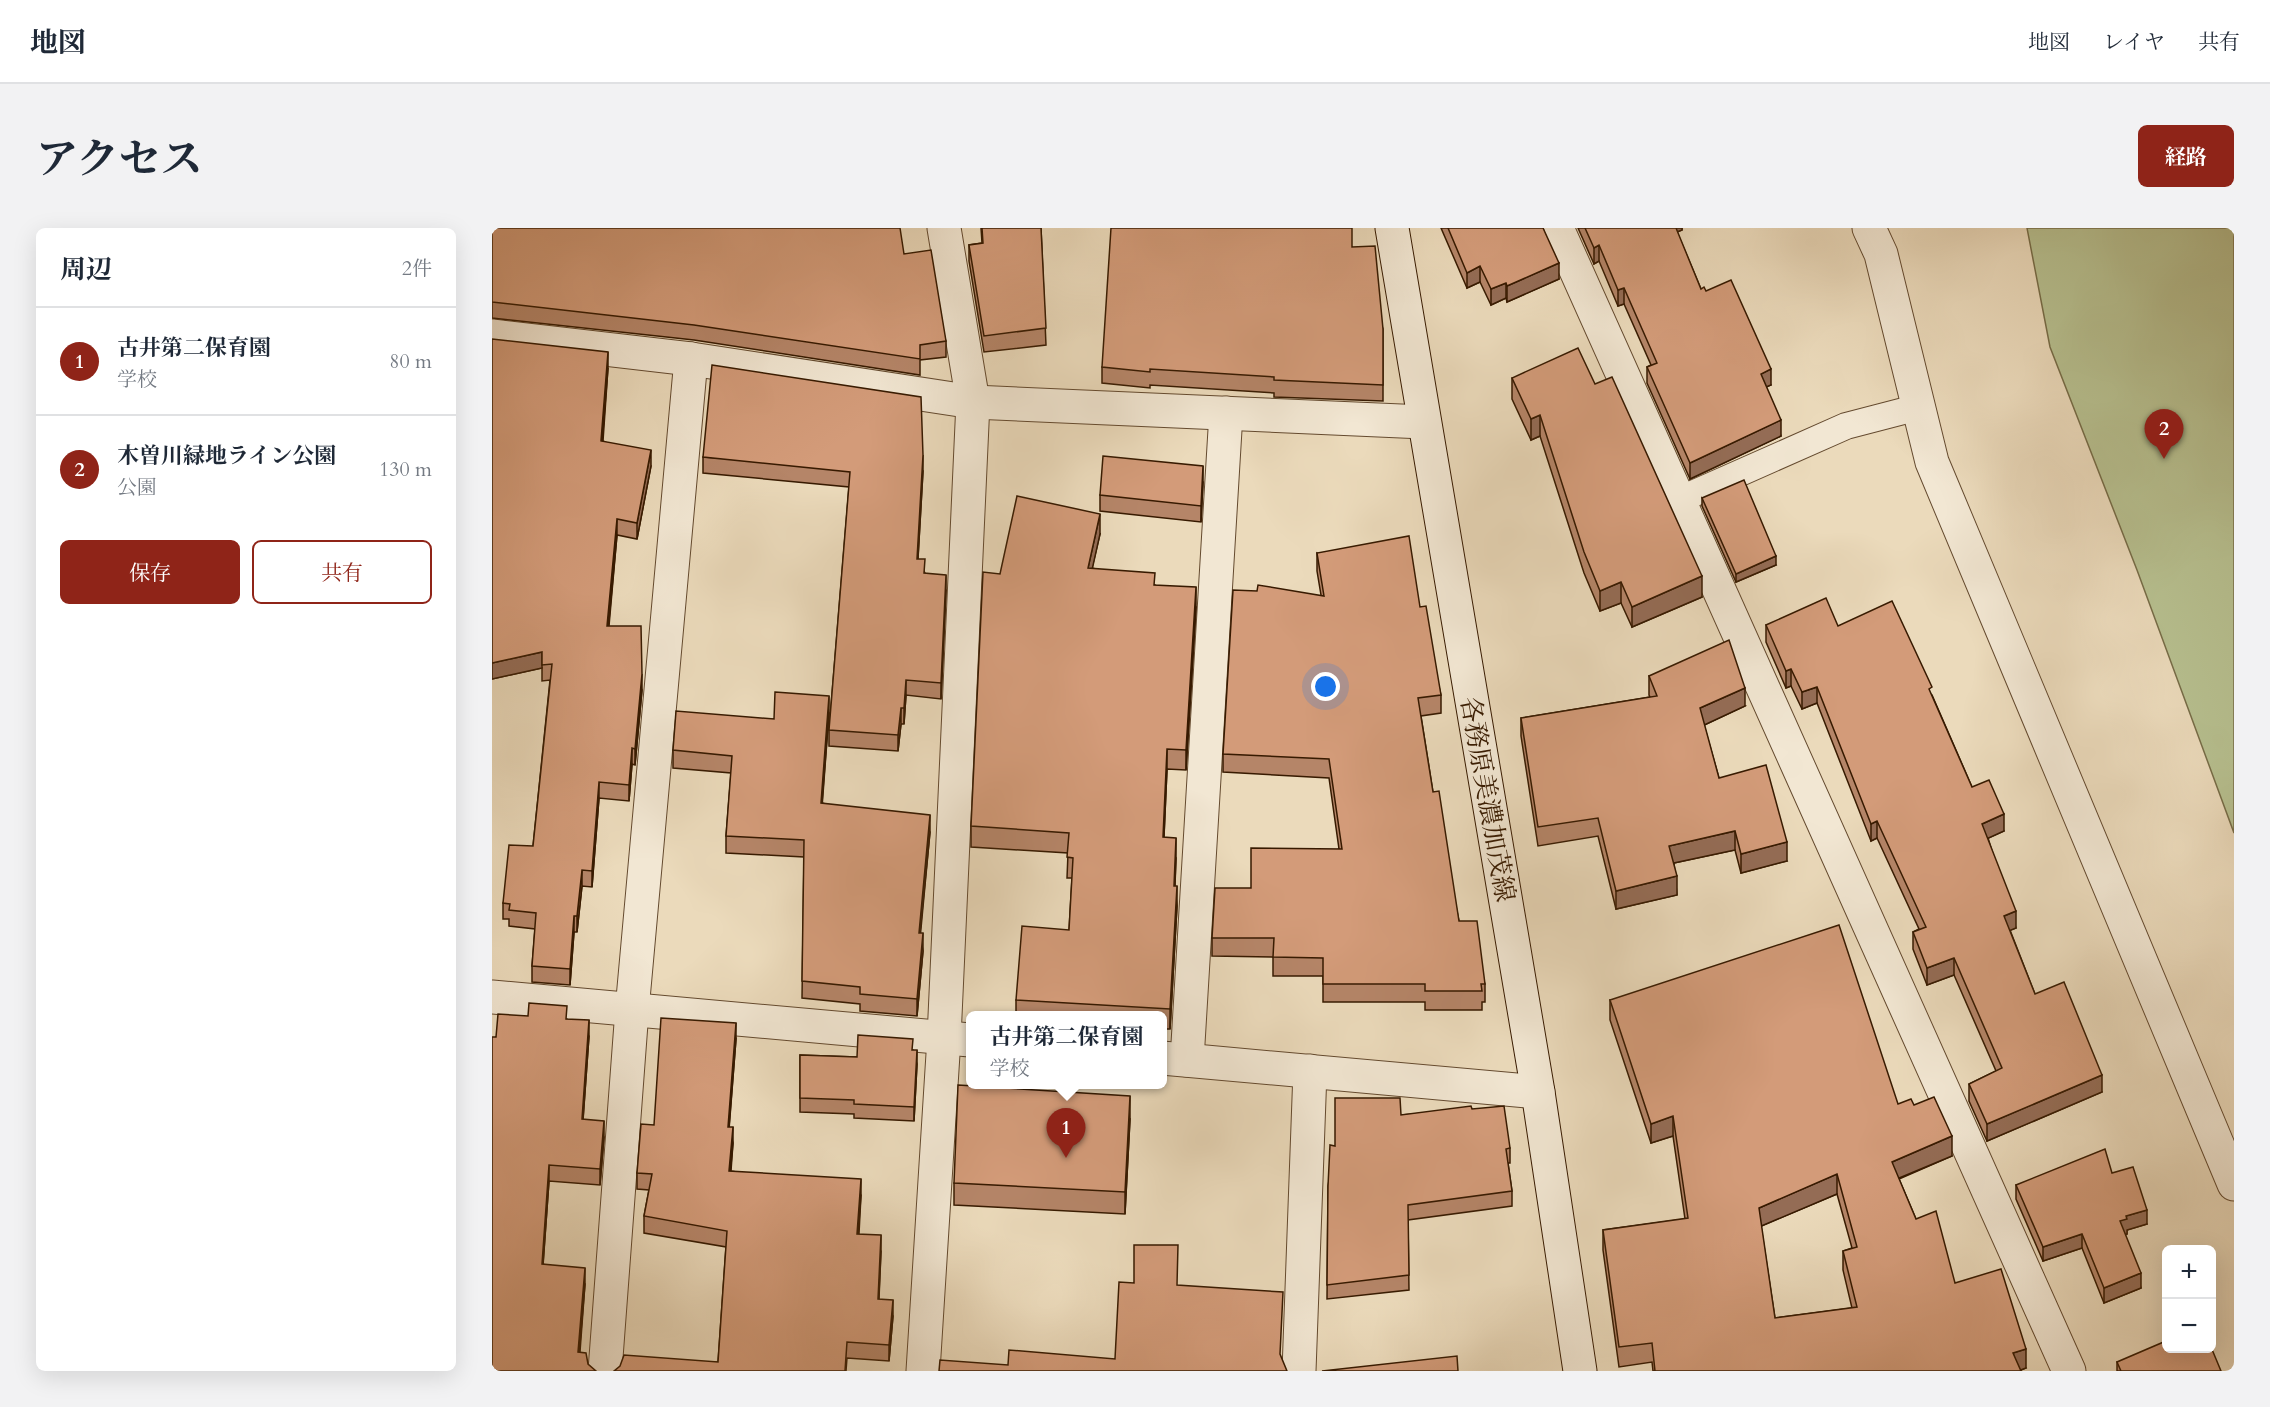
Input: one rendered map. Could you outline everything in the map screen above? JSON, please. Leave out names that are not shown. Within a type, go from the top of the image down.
[{"type":"street","points":[[923,1371],[957,1039],[973,402],[944,228]]},
{"type":"street","name":"各務原美濃加茂線","points":[[1392,228],[1538,1092],[1580,1371]]},
{"type":"street","points":[[1557,228],[2068,1371]]},
{"type":"street","points":[[1869,228],[1881,254],[1932,462],[2234,1184]]},
{"type":"street","points":[[492,336],[691,359],[973,402],[1424,422]]},
{"type":"street","points":[[605,1371],[632,1010],[691,359]]},
{"type":"street","points":[[1226,413],[1175,1059],[1538,1092]]},
{"type":"street","points":[[492,997],[957,1039]]},
{"type":"street","points":[[1299,1371],[1310,1071]]},
{"type":"lane","points":[[1679,500],[1846,426],[1919,407]]},
{"type":"green space","points":[[2027,228],[2234,228],[2234,833],[2137,570],[2050,347]]},
{"type":"building","points":[[492,228],[900,228],[904,254],[931,250],[946,341],[920,345],[920,359],[694,325],[492,302]]},
{"type":"building","points":[[982,228],[1041,228],[1046,328],[984,336],[969,245],[983,243]]},
{"type":"building","points":[[1111,228],[1352,228],[1352,247],[1375,246],[1383,329],[1383,385],[1274,380],[1274,377],[1150,369],[1150,372],[1102,367]]},
{"type":"building","points":[[1448,228],[1543,228],[1559,263],[1507,286],[1506,283],[1491,289],[1480,266],[1467,273]]},
{"type":"building","points":[[1585,228],[1676,228],[1701,289],[1704,287],[1706,291],[1731,280],[1771,369],[1761,374],[1781,420],[1690,463],[1647,367],[1657,363],[1624,288],[1618,290],[1599,245],[1594,248]]},
{"type":"building","points":[[492,339],[608,352],[601,441],[651,450],[637,523],[617,519],[607,626],[641,626],[642,674],[635,749],[632,748],[629,785],[599,782],[592,871],[582,870],[577,916],[574,916],[570,969],[532,966],[536,913],[509,910],[510,904],[503,903],[509,845],[533,846],[552,664],[542,665],[542,652],[492,663]]},
{"type":"building","points":[[1578,348],[1595,384],[1612,377],[1702,576],[1632,607],[1621,582],[1600,591],[1584,552],[1540,415],[1531,419],[1512,378]]},
{"type":"building","points":[[712,365],[921,397],[923,455],[917,559],[925,559],[924,573],[946,575],[941,683],[906,680],[904,708],[901,708],[898,735],[829,730],[850,472],[703,457]]},
{"type":"building","points":[[1103,456],[1203,466],[1201,506],[1100,495]]},
{"type":"building","points":[[1744,480],[1776,556],[1736,574],[1702,498]]},
{"type":"building","points":[[1017,496],[1100,514],[1088,568],[1155,573],[1154,585],[1196,587],[1186,750],[1167,749],[1163,837],[1176,838],[1174,886],[1177,886],[1170,1009],[1016,1000],[1022,926],[1069,930],[1073,858],[1067,857],[1069,833],[971,826],[983,572],[1000,574]]},
{"type":"building","points":[[1409,536],[1420,607],[1426,606],[1441,695],[1418,698],[1433,792],[1439,791],[1459,921],[1477,921],[1485,984],[1481,984],[1482,991],[1425,991],[1425,984],[1323,984],[1323,958],[1273,957],[1274,938],[1212,938],[1215,888],[1251,888],[1251,848],[1342,849],[1329,759],[1223,754],[1233,590],[1257,591],[1258,585],[1324,596],[1317,553]]},
{"type":"building","points":[[1826,598],[1838,626],[1892,601],[1932,687],[1929,689],[1972,787],[1989,780],[2004,814],[1982,824],[2016,911],[2004,916],[2035,994],[2064,982],[2102,1075],[1987,1124],[1969,1084],[2002,1068],[1954,958],[1927,968],[1913,932],[1926,927],[1877,821],[1871,824],[1817,687],[1802,692],[1791,669],[1786,671],[1766,625]]},
{"type":"building","points":[[1729,640],[1745,688],[1700,708],[1719,778],[1766,765],[1787,842],[1741,854],[1735,831],[1669,846],[1677,876],[1616,891],[1598,818],[1538,827],[1521,718],[1657,696],[1649,676]]},
{"type":"building","points":[[775,692],[829,696],[821,803],[930,815],[919,933],[923,933],[917,999],[860,994],[860,987],[802,981],[804,840],[726,836],[732,756],[673,750],[676,711],[774,719]]},
{"type":"building","points":[[1839,925],[1898,1104],[1911,1099],[1914,1105],[1934,1097],[1952,1136],[1892,1162],[1916,1219],[1936,1211],[1955,1283],[2001,1269],[2026,1349],[2013,1353],[2021,1371],[1655,1371],[1652,1343],[1619,1347],[1603,1230],[1688,1218],[1673,1116],[1651,1124],[1610,1000]],"holes":[[[1837,1174],[1857,1247],[1843,1251],[1857,1307],[1775,1318],[1759,1208]]]},
{"type":"building","points":[[529,1003],[567,1006],[566,1019],[589,1020],[582,1119],[604,1121],[600,1169],[549,1165],[542,1264],[585,1268],[578,1352],[586,1353],[588,1364],[596,1371],[492,1371],[492,1037],[496,1037],[498,1014],[528,1016]]},
{"type":"building","points":[[661,1018],[736,1023],[728,1127],[733,1127],[729,1171],[861,1179],[857,1234],[881,1235],[878,1299],[893,1300],[889,1345],[847,1342],[845,1371],[614,1371],[620,1366],[624,1355],[718,1362],[727,1231],[644,1216],[652,1174],[637,1173],[641,1124],[654,1125]]},
{"type":"building","points":[[858,1035],[913,1039],[912,1050],[917,1050],[914,1107],[854,1104],[854,1100],[800,1098],[800,1055],[857,1057]]},
{"type":"building","points":[[958,1085],[966,1086],[966,1089],[1021,1089],[1130,1096],[1125,1192],[954,1183]]},
{"type":"building","points":[[1335,1098],[1400,1098],[1401,1115],[1471,1106],[1472,1109],[1504,1106],[1510,1148],[1506,1149],[1512,1191],[1408,1205],[1409,1275],[1327,1285],[1328,1186],[1330,1145],[1335,1146]]},
{"type":"building","points":[[2105,1149],[2112,1173],[2133,1167],[2147,1210],[2126,1216],[2127,1219],[2120,1221],[2141,1273],[2104,1288],[2082,1234],[2043,1247],[2016,1185]]},
{"type":"building","points":[[1134,1245],[1178,1245],[1177,1285],[1283,1292],[1280,1354],[1287,1371],[939,1371],[940,1360],[1008,1365],[1009,1350],[1115,1359],[1119,1282],[1134,1283]]},
{"type":"building","points":[[2162,1343],[2162,1353],[2214,1353],[2221,1371],[2121,1371],[2117,1362]]},
{"type":"building","points":[[1457,1356],[1458,1371],[1322,1371]]},
{"type":"place","name":"木曽川緑地ライン公園","points":[[2164,459]]},
{"type":"place","name":"古井第二保育園","points":[[1066,1158]]}]
